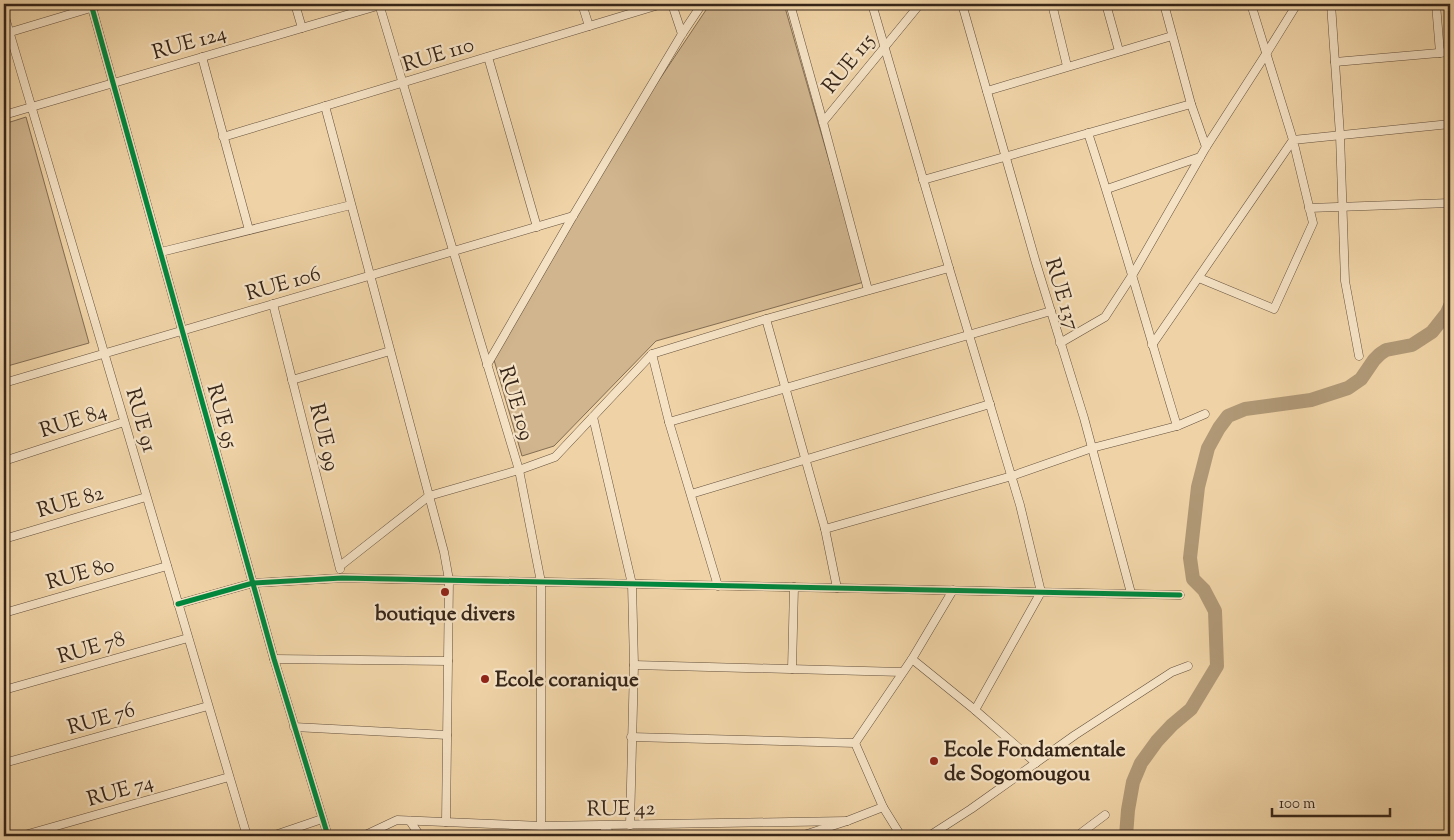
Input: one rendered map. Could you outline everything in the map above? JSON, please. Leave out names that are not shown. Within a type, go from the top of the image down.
[{"type":"street","points":[[7,34],[92,5],[104,4]]},
{"type":"street","points":[[295,4],[302,28]]},
{"type":"street","name":"RUE 124","points":[[4,115],[381,4]]},
{"type":"street","name":"RUE 109","points":[[381,4],[402,83],[519,470],[541,582],[541,826]]},
{"type":"street","points":[[582,4],[589,26]]},
{"type":"street","name":"RUE 110","points":[[223,137],[662,4]]},
{"type":"street","points":[[672,4],[682,34]]},
{"type":"street","points":[[488,365],[573,216],[702,4]]},
{"type":"street","points":[[790,4],[868,290]]},
{"type":"street","points":[[872,4],[1012,476],[1040,592],[975,710]]},
{"type":"street","name":"RUE 115","points":[[823,122],[920,4]]},
{"type":"street","name":"RUE 137","points":[[962,4],[1060,344],[1084,418],[1131,593]]},
{"type":"street","points":[[1052,4],[1067,66]]},
{"type":"street","points":[[1106,4],[1119,51]]},
{"type":"street","points":[[1164,4],[1191,104],[1206,147]]},
{"type":"street","points":[[1199,278],[1274,309],[1313,222],[1293,140],[1252,4]]},
{"type":"street","points":[[1060,344],[1105,317],[1133,274],[1206,147],[1297,4]]},
{"type":"street","points":[[1331,4],[1340,136],[1345,280],[1359,356]]},
{"type":"street","points":[[1436,4],[1440,53]]},
{"type":"street","name":"RUE 95","points":[[92,5],[274,659],[328,836]]},
{"type":"street","name":"RUE 91","points":[[4,14],[7,34],[31,107],[247,836]]},
{"type":"street","points":[[987,90],[1172,36]]},
{"type":"street","points":[[1335,62],[1450,52]]},
{"type":"street","points":[[202,57],[249,230]]},
{"type":"street","points":[[488,57],[536,227]]},
{"type":"street","points":[[923,180],[1191,104]]},
{"type":"street","points":[[325,106],[450,580],[446,822]]},
{"type":"street","points":[[1293,140],[1450,124]]},
{"type":"street","points":[[1088,133],[1133,274],[1177,426]]},
{"type":"street","points":[[1152,345],[1293,140]]},
{"type":"street","points":[[1107,189],[1200,157]]},
{"type":"street","points":[[1309,208],[1450,203]]},
{"type":"street","points":[[161,252],[351,205]]},
{"type":"street","name":"RUE 106","points":[[4,383],[573,216]]},
{"type":"street","points":[[340,566],[429,496],[519,470],[555,457],[652,354],[766,319],[949,268]]},
{"type":"street","name":"RUE 99","points":[[273,304],[342,578]]},
{"type":"street","points":[[669,422],[1051,311]]},
{"type":"street","points":[[766,319],[825,529],[837,588]]},
{"type":"street","points":[[292,380],[390,351]]},
{"type":"street","points":[[652,354],[669,422],[718,586]]},
{"type":"street","points":[[691,494],[990,404]]},
{"type":"street","points":[[825,529],[1012,476],[1092,448],[1177,426],[1205,414]]},
{"type":"street","points":[[593,417],[632,584],[634,665],[630,825]]},
{"type":"street","name":"RUE 84","points":[[4,461],[124,422]]},
{"type":"street","name":"RUE 82","points":[[4,538],[146,497]]},
{"type":"street","name":"RUE 80","points":[[4,613],[167,566]]},
{"type":"street","points":[[178,604],[253,583],[342,578],[1180,595]]},
{"type":"street","points":[[792,669],[794,587]]},
{"type":"street","points":[[855,743],[912,659],[953,590]]},
{"type":"street","name":"RUE 78","points":[[4,690],[188,638]]},
{"type":"street","points":[[274,659],[448,661]]},
{"type":"street","points":[[912,659],[1036,763]]},
{"type":"street","points":[[634,665],[902,672]]},
{"type":"street","points":[[929,836],[972,809],[1075,735],[1172,672],[1188,666]]},
{"type":"street","name":"RUE 76","points":[[4,764],[208,706]]},
{"type":"street","points":[[294,727],[447,735]]},
{"type":"street","points":[[631,737],[855,743]]},
{"type":"street","points":[[855,743],[883,807],[901,836]]},
{"type":"street","name":"RUE 74","points":[[21,836],[229,777]]},
{"type":"street","name":"RUE 42","points":[[801,836],[883,807]]},
{"type":"street","points":[[1077,836],[1105,816]]},
{"type":"street","points":[[272,836],[322,819]]},
{"type":"street","name":"RUE 42","points":[[362,836],[397,820],[541,826],[847,821]]},
{"type":"street","points":[[410,821],[420,836]]},
{"type":"street","points":[[603,826],[612,836]]},
{"type":"shaded area","points":[[710,4],[784,4],[864,282],[656,341],[554,446],[522,456],[494,360],[635,116]]},
{"type":"shaded area","points":[[26,117],[89,343],[4,367],[4,124]]},
{"type":"waterway","points":[[1126,836],[1133,782],[1141,763],[1157,741],[1191,709],[1217,666],[1215,611],[1204,590],[1193,579],[1190,558],[1198,487],[1208,448],[1219,428],[1228,416],[1245,409],[1311,400],[1348,388],[1361,379],[1380,354],[1386,350],[1412,345],[1432,332],[1447,313],[1450,306]]},
{"type":"cycle path","points":[[91,4],[274,659],[328,836]]},
{"type":"cycle path","points":[[178,604],[253,583],[342,578],[1180,595]]},
{"type":"place","name":"boutique divers","points":[[445,592]]},
{"type":"place","name":"Ecole coranique","points":[[485,679]]},
{"type":"place","name":"Ecole Fondamentale de Sogomougou","points":[[934,761]]}]
